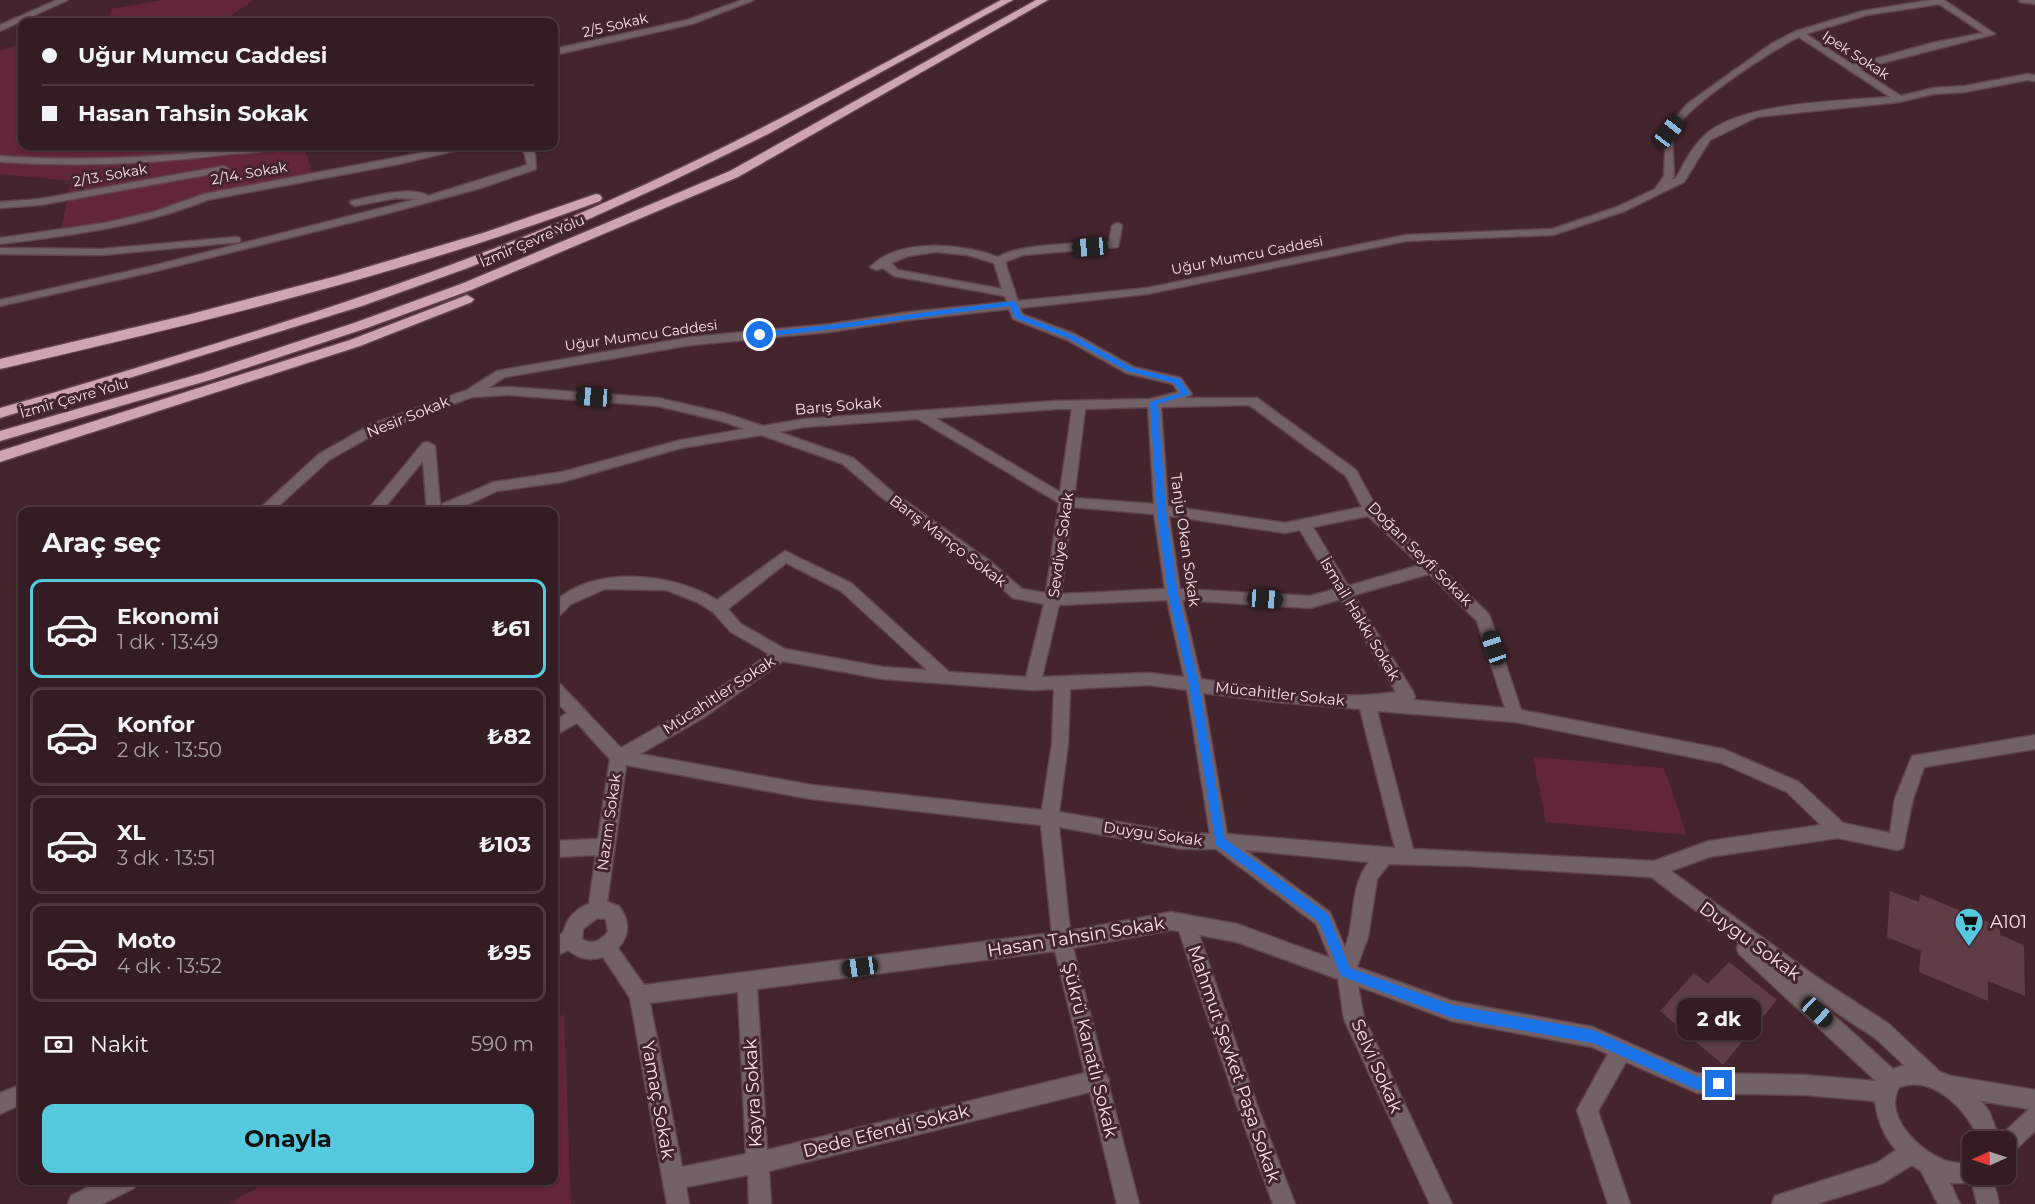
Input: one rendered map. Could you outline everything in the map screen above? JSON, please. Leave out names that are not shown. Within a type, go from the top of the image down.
[{"type":"highway","name":"İzmir Çevre Yolu","points":[[0,413],[279,328],[418,282],[613,204],[801,114],[1008,0]]},
{"type":"highway","name":"İzmir Çevre Yolu","points":[[0,436],[208,376],[359,326],[466,286],[734,174],[1044,0]]},
{"type":"highway","points":[[0,364],[232,308],[395,264],[520,227],[716,154]]},
{"type":"highway","points":[[0,457],[356,343],[563,258],[734,174]]},
{"type":"street","points":[[23,18],[64,0]]},
{"type":"street","name":"2/5 Sokak","points":[[558,51],[689,22],[750,0]]},
{"type":"street","points":[[2023,0],[2035,2]]},
{"type":"street","points":[[1658,191],[1669,176],[1669,132],[1690,106],[1774,46],[1799,33],[1866,13],[1941,1],[1991,34],[1932,46],[1852,68]]},
{"type":"street","points":[[0,28],[18,20]]},
{"type":"street","name":"Ipek Sokak","points":[[1799,33],[1899,99]]},
{"type":"street","name":"Uğur Mumcu Caddesi","points":[[471,393],[501,374],[691,341],[830,328],[1011,298],[1147,291],[1406,238],[1553,232],[1621,209],[1680,180],[1696,152],[1717,131],[1755,114],[1805,106],[1899,99],[2027,77],[2035,78]]},
{"type":"street","points":[[0,159],[56,164],[116,162],[240,150]]},
{"type":"street","name":"2/14. Sokak","points":[[0,241],[40,237],[114,223],[177,210],[204,197],[451,150]]},
{"type":"street","points":[[0,303],[287,236],[438,196],[531,167],[530,154],[527,150]]},
{"type":"street","name":"2/13. Sokak","points":[[0,205],[40,202],[224,170]]},
{"type":"street","points":[[355,203],[396,195],[438,196]]},
{"type":"street","points":[[1011,298],[894,273],[879,265],[895,256],[914,250],[967,250],[999,261],[1011,254],[1023,252],[1114,245],[1117,226]]},
{"type":"street","points":[[0,252],[102,252],[287,236]]},
{"type":"street","points":[[999,261],[1017,316],[1071,336],[1130,370],[1177,381],[1186,394],[1154,402]]},
{"type":"street","name":"Barış Manço Sokak","points":[[471,393],[509,391],[658,402],[724,417],[848,461],[885,493],[941,532],[1018,594],[1053,600],[1173,594],[1310,602],[1430,568]]},
{"type":"street","name":"Nesir Sokak","points":[[269,507],[324,457],[375,428],[471,393]]},
{"type":"street","name":"Barış Sokak","points":[[448,507],[494,487],[562,477],[681,444],[762,432],[804,423],[1079,404],[1252,401]]},
{"type":"street","name":"Doğan Seyfi Sokak","points":[[1252,401],[1351,473],[1371,510],[1484,618],[1515,715]]},
{"type":"street","name":"Tanju Okan Sokak","points":[[1154,402],[1161,511],[1173,594],[1194,685],[1220,842]]},
{"type":"street","name":"Sevdiye Sokak","points":[[1032,684],[1053,600],[1079,404]]},
{"type":"street","points":[[922,416],[1067,502],[1161,511],[1285,528],[1371,510]]},
{"type":"street","points":[[377,507],[428,446],[435,507]]},
{"type":"street","name":"İsmail Hakkı Sokak","points":[[1304,524],[1407,697],[1366,703]]},
{"type":"street","points":[[718,608],[785,556],[846,587],[946,678]]},
{"type":"street","points":[[558,608],[566,600],[603,583],[667,585],[702,598],[718,608],[736,628],[781,654]]},
{"type":"street","name":"Mücahitler Sokak","points":[[619,757],[697,713],[781,654],[883,673],[1032,684],[1149,679],[1277,696],[1515,715],[1722,756],[1793,787],[1838,830]]},
{"type":"street","name":"Şükrü Kanatlı Sokak","points":[[1062,681],[1060,744],[1049,818],[1062,941],[1099,1080],[1128,1204]]},
{"type":"street","name":"Nazım Sokak","points":[[558,693],[619,757],[597,909]]},
{"type":"street","points":[[1366,703],[1406,856]]},
{"type":"street","points":[[558,727],[578,715]]},
{"type":"street","points":[[1654,870],[1709,849],[1838,830],[1897,842],[1904,799],[1918,761],[2035,742]]},
{"type":"street","name":"Duygu Sokak","points":[[619,757],[811,792],[1049,818],[1182,840],[1251,842],[1385,856],[1468,858],[1654,870],[1808,983],[1882,1031],[1941,1081],[1966,1098],[1979,1113],[1988,1131]]},
{"type":"street","name":"Selvi Sokak","points":[[1220,842],[1323,918],[1346,972],[1354,1019],[1442,1204]]},
{"type":"street","points":[[558,849],[606,847]]},
{"type":"street","points":[[1346,972],[1359,937],[1362,907],[1369,876],[1385,856]]},
{"type":"street","name":"Duygu Sokak","points":[[1683,892],[1888,1086]]},
{"type":"street","points":[[597,909],[612,912],[619,921],[617,935],[607,947],[585,952],[574,944],[572,930],[582,916],[597,909]]},
{"type":"street","name":"Hasan Tahsin Sokak","points":[[639,995],[1062,941],[1171,921],[1237,933],[1452,1011],[1593,1037],[1697,1083],[1888,1086],[1902,1075],[1909,1074],[2035,1100]]},
{"type":"street","name":"Mahmut Şevket Paşa Sokak","points":[[1186,924],[1248,1108],[1284,1204]]},
{"type":"street","points":[[558,946],[572,938]]},
{"type":"street","points":[[607,947],[639,995]]},
{"type":"street","name":"Kayra Sokak","points":[[747,982],[760,1204]]},
{"type":"street","name":"Yamaç Sokak","points":[[639,995],[678,1204]]},
{"type":"street","points":[[1618,1204],[1587,1110],[1622,1050]]},
{"type":"street","name":"Dede Efendi Sokak","points":[[673,1179],[756,1163],[1099,1080]]},
{"type":"street","points":[[1888,1086],[1884,1106],[1898,1137],[1921,1158],[1948,1172],[1962,1174]]},
{"type":"street","points":[[0,1104],[18,1096]]},
{"type":"street","points":[[2016,1135],[2035,1117]]},
{"type":"street","points":[[1783,1204],[1921,1158]]},
{"type":"street","points":[[1921,1158],[1949,1204]]},
{"type":"street","points":[[79,1204],[116,1185]]},
{"type":"street","points":[[1984,1185],[1988,1204]]},
{"type":"shaded area","points":[[162,0],[254,0],[227,18],[109,18],[111,9]]},
{"type":"shaded area","points":[[18,44],[18,150],[305,150],[313,176],[61,231],[71,181],[0,174],[0,51]]},
{"type":"shaded area","points":[[1533,757],[1664,768],[1687,835],[1546,822]]},
{"type":"shaded area","points":[[564,1014],[571,1204],[228,1204],[262,1185],[558,1185],[558,1018]]},
{"type":"building","name":"A101","points":[[1890,891],[1919,902],[1920,894],[2000,927],[2000,935],[2024,945],[2025,996],[1988,981],[1988,1001],[1919,972],[1921,951],[1887,937]]},
{"type":"building","points":[[1729,962],[1777,1000],[1723,1065],[1660,1011],[1694,973],[1708,984]]},
{"type":"place","name":"A101","points":[[1969,948]]},
{"type":"route","points":[[760,335],[830,328],[1013,303],[1017,316],[1071,336],[1130,370],[1177,381],[1186,394],[1154,402],[1161,511],[1173,594],[1194,685],[1220,842],[1323,918],[1346,972],[1452,1011],[1593,1037],[1697,1083],[1719,1084]]}]
